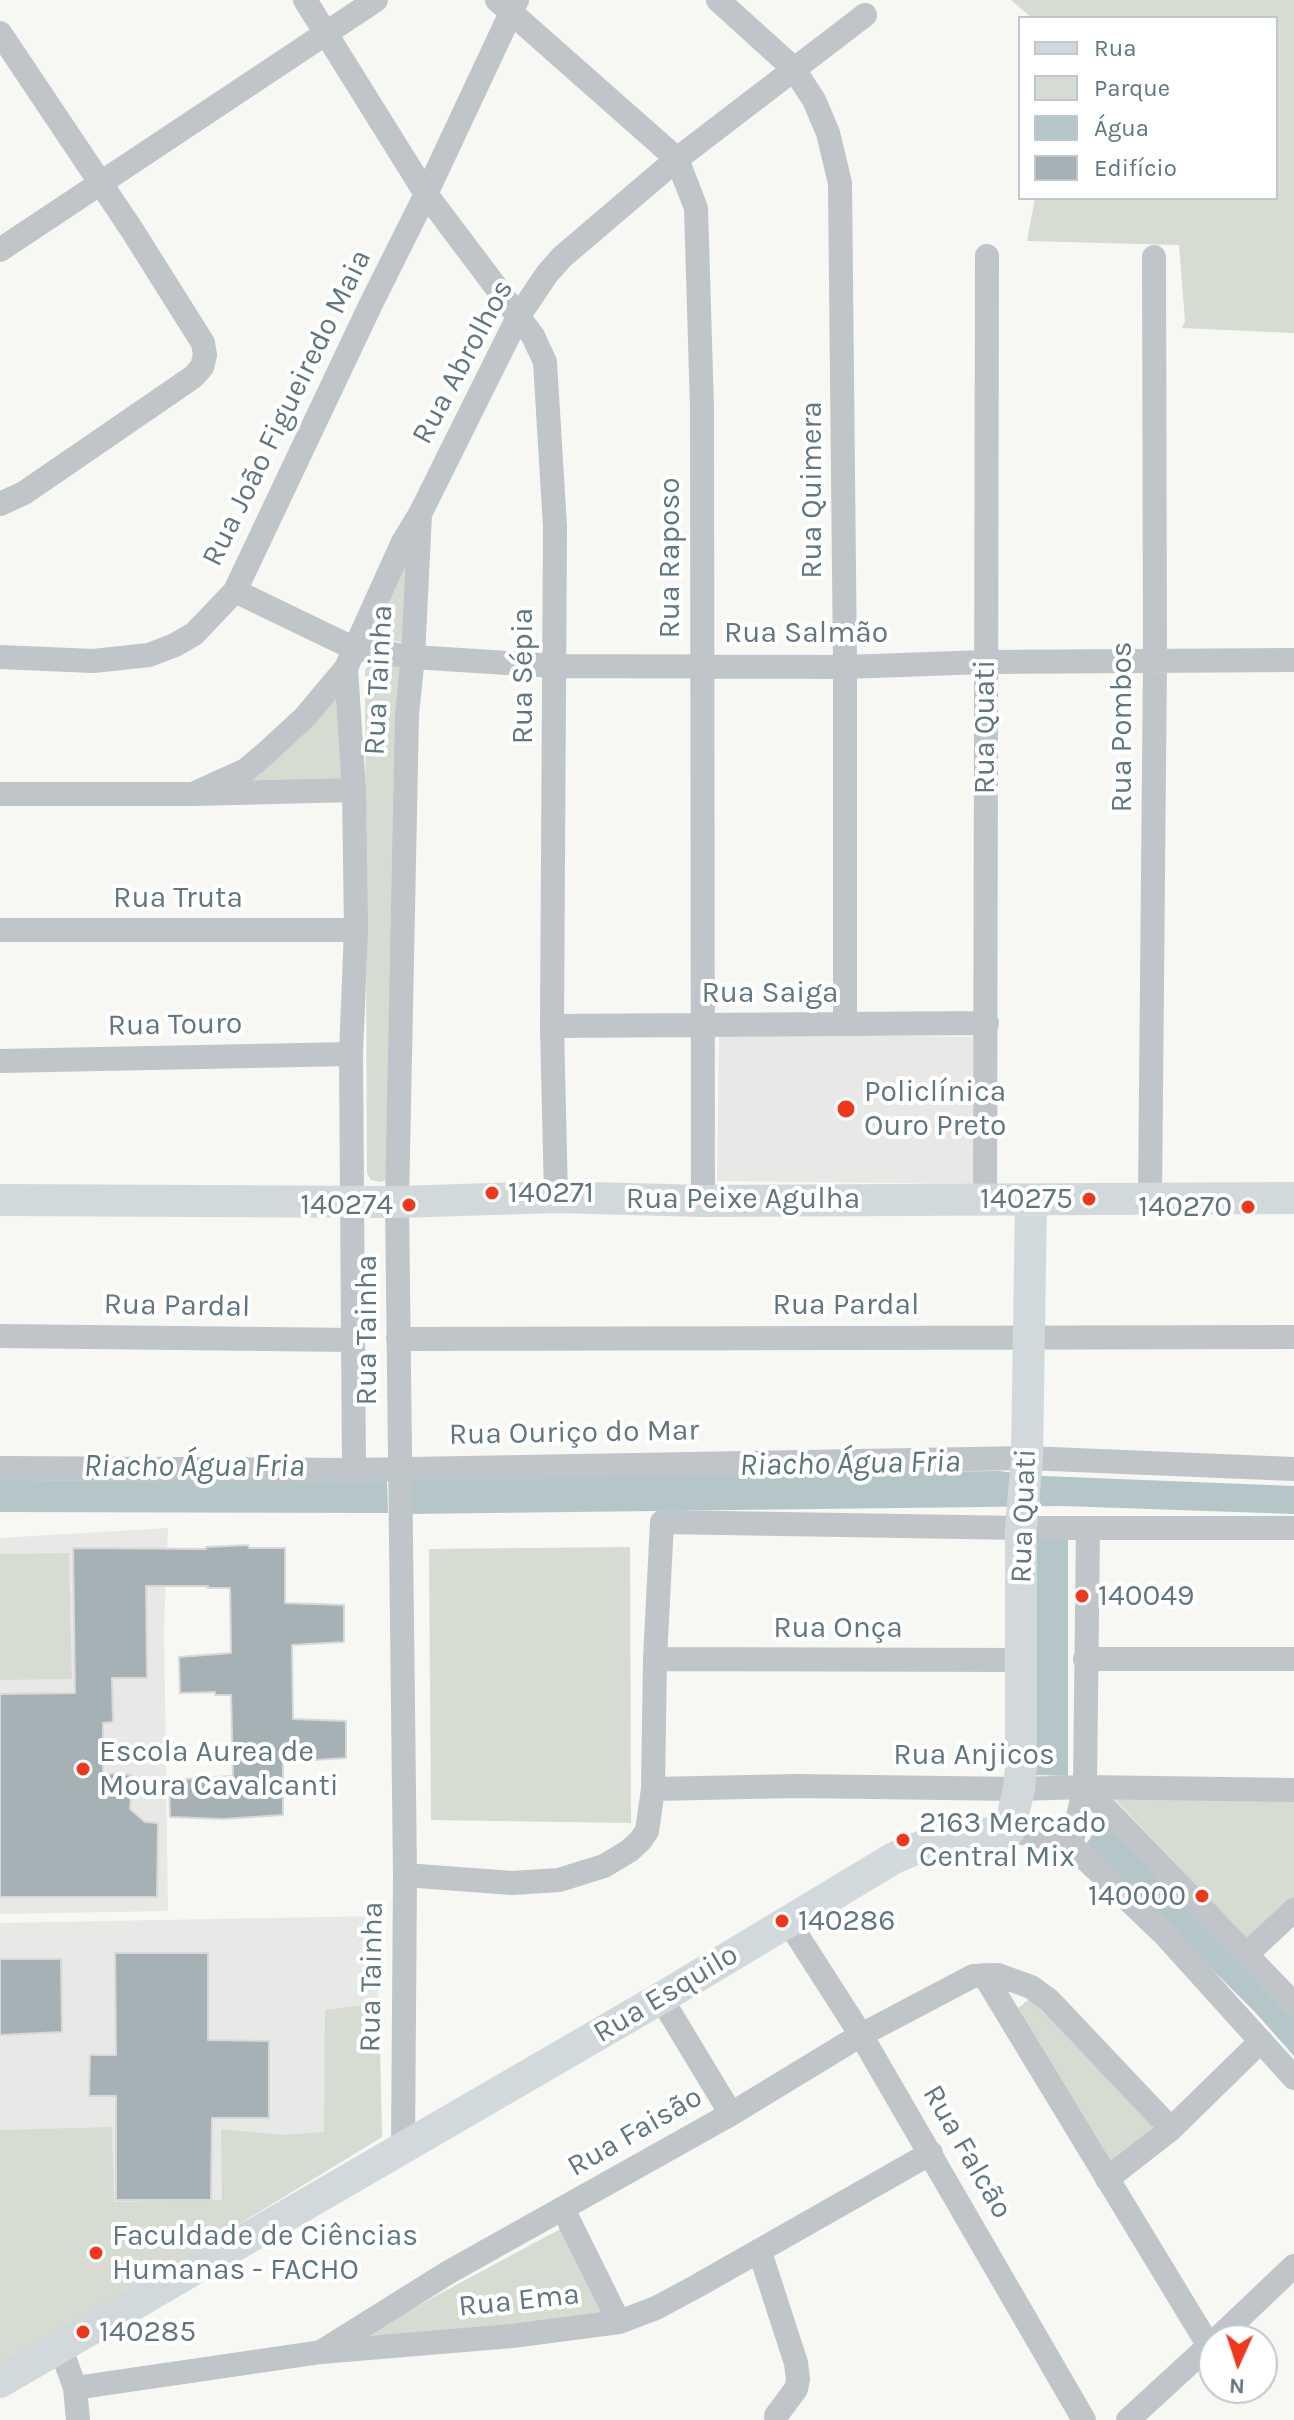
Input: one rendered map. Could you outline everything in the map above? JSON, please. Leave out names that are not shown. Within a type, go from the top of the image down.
[{"type":"street","points":[[305,0],[426,194]]},
{"type":"street","points":[[0,250],[376,0]]},
{"type":"street","name":"Rua Quimera","points":[[718,0],[793,68],[814,100],[828,133],[840,183],[845,1024]]},
{"type":"street","name":"Rua Raposo","points":[[508,4],[677,159],[696,208],[702,408],[703,1201]]},
{"type":"street","name":"Rua João Figueiredo Maia","points":[[0,657],[93,661],[149,655],[194,634],[235,591],[426,194],[508,4]]},
{"type":"street","name":"Rua Abrolhos","points":[[193,794],[246,770],[266,753],[305,717],[349,658],[403,542],[518,317],[547,274],[562,257],[677,159],[865,15]]},
{"type":"street","points":[[0,33],[132,230],[203,343],[204,361],[193,377],[24,493],[2,504]]},
{"type":"street","name":"Rua Sépia","points":[[426,194],[539,347],[548,385],[555,527],[552,1026],[556,1197]]},
{"type":"street","name":"Rua Quati","points":[[985,1199],[987,256]]},
{"type":"street","name":"Rua Pombos","points":[[1150,1198],[1155,660],[1154,257]]},
{"type":"street","name":"Rua Tainha","points":[[403,2147],[405,1875],[397,1202],[407,714],[420,514]]},
{"type":"street","name":"Rua Salmão","points":[[235,591],[349,658],[413,657],[555,666],[845,667],[984,662],[1294,660]]},
{"type":"street","name":"Rua Tainha","points":[[349,658],[356,930],[351,1054],[354,1470]]},
{"type":"street","name":"Rua Abrolhos","points":[[0,794],[354,790]]},
{"type":"street","name":"Rua Truta","points":[[0,930],[356,930]]},
{"type":"street","name":"Rua Saiga","points":[[552,1026],[987,1023]]},
{"type":"street","name":"Rua Touro","points":[[0,1061],[351,1054]]},
{"type":"street","name":"Rua Peixe Agulha","points":[[0,1200],[397,1202],[556,1197],[703,1201],[1294,1198]]},
{"type":"street","name":"Rua Quati","points":[[1009,1831],[1019,1789],[1031,1200]]},
{"type":"street","name":"Rua Pardal","points":[[0,1336],[353,1340]]},
{"type":"street","name":"Rua Pardal","points":[[398,1339],[1294,1337]]},
{"type":"street","name":"Rua Ouriço do Mar","points":[[0,1468],[399,1472],[1026,1463],[1294,1469]]},
{"type":"street","points":[[405,1875],[512,1883],[559,1880],[604,1866],[629,1851],[647,1831],[653,1789],[662,1522],[1294,1528]]},
{"type":"street","points":[[1071,1845],[1085,1787],[1085,1659],[1079,1527]]},
{"type":"street","name":"Rua Onça","points":[[655,1659],[1021,1660]]},
{"type":"street","points":[[1085,1659],[1294,1659]]},
{"type":"street","name":"Rua Anjicos","points":[[653,1789],[796,1786],[1294,1790]]},
{"type":"street","points":[[1085,1787],[1294,2004]]},
{"type":"street","name":"Rua Esquilo","points":[[0,2382],[661,1998],[894,1858],[939,1839],[1009,1831],[1071,1845],[1164,1934],[1294,2078]]},
{"type":"street","points":[[1247,1954],[1294,1910]]},
{"type":"street","name":"Rua Falcão","points":[[788,1921],[931,2153],[1084,2420]]},
{"type":"street","points":[[984,1975],[998,1975],[1031,1987],[1049,2000],[1171,2129]]},
{"type":"street","points":[[984,1975],[1107,2179],[1201,2324]]},
{"type":"street","name":"Rua Faisão","points":[[321,2352],[449,2272],[731,2114],[861,2035],[964,1979],[984,1975]]},
{"type":"street","points":[[661,1998],[731,2114]]},
{"type":"street","points":[[1107,2179],[1171,2129],[1261,2041]]},
{"type":"street","name":"Rua Ema","points":[[75,2388],[321,2352],[512,2336],[619,2322],[656,2308],[760,2252],[931,2153]]},
{"type":"street","points":[[563,2209],[619,2322]]},
{"type":"street","points":[[760,2252],[796,2363],[798,2379],[796,2389],[779,2419]]},
{"type":"street","points":[[1233,2324],[1294,2266]]},
{"type":"street","points":[[60,2346],[75,2388],[78,2420]]},
{"type":"street","points":[[1128,2420],[1198,2357]]},
{"type":"shaded area","name":"Policlínica Ouro Preto","points":[[719,1034],[975,1037],[973,1184],[717,1181]]},
{"type":"shaded area","name":"Escola Aurea de Moura Cavalcanti","points":[[168,1528],[164,1627],[168,1911],[0,1914],[0,1538]]},
{"type":"shaded area","name":"Faculdade de Ciências Humanas - FACHO","points":[[376,1916],[382,2137],[0,2370],[0,1923]]},
{"type":"green space","points":[[1011,0],[1294,0],[1294,333],[1182,328],[1185,321],[1179,245],[1027,241],[1035,200],[1278,200],[1278,16],[1030,16]]},
{"type":"green space","points":[[415,529],[404,643],[364,634]]},
{"type":"green space","points":[[377,657],[403,663],[389,1179],[380,1182],[371,1180],[367,1173],[365,670]]},
{"type":"green space","points":[[342,682],[348,781],[238,781]]},
{"type":"green space","points":[[630,1547],[631,1823],[431,1820],[429,1549]]},
{"type":"green space","points":[[69,1553],[72,1679],[0,1680],[0,1554]]},
{"type":"green space","points":[[1108,1792],[1294,1795],[1294,1900],[1250,1943]]},
{"type":"green space","points":[[1032,1997],[1155,2125],[1110,2168],[1018,2008]]},
{"type":"green space","points":[[379,2003],[382,2137],[0,2370],[0,2130],[112,2127],[114,2202],[222,2200],[221,2129],[282,2135],[324,2132],[325,2010]]},
{"type":"green space","points":[[562,2228],[603,2316],[343,2346]]},
{"type":"water","points":[[999,1471],[1043,1476],[1294,1486],[1294,1514],[1063,1506],[407,1514],[407,1478]]},
{"type":"water","points":[[0,1480],[387,1481],[388,1513],[0,1512]]},
{"type":"water","points":[[1033,1532],[1068,1533],[1068,1776],[1036,1775]]},
{"type":"water","points":[[1105,1817],[1294,2014],[1294,2056],[1254,2011],[1086,1844]]},
{"type":"building","points":[[248,1545],[249,1548],[285,1548],[285,1603],[344,1605],[344,1642],[292,1645],[293,1719],[346,1721],[346,1758],[283,1762],[283,1815],[223,1819],[170,1817],[169,1780],[233,1776],[231,1695],[180,1693],[179,1657],[231,1653],[230,1588],[146,1586],[147,1678],[112,1678],[113,1722],[103,1723],[103,1773],[132,1775],[130,1809],[145,1822],[158,1823],[157,1897],[0,1897],[0,1694],[75,1693],[73,1548],[206,1549]]},
{"type":"building","points":[[115,1953],[208,1953],[208,2040],[269,2041],[269,2118],[212,2118],[211,2200],[116,2200],[116,2096],[89,2096],[90,2055],[116,2055]]},
{"type":"building","points":[[0,1959],[61,1959],[62,2032],[0,2035]]},
{"type":"place","name":"Policlínica Ouro Preto","points":[[846,1109]]},
{"type":"place","name":"140271","points":[[492,1193]]},
{"type":"place","name":"140275","points":[[1089,1199]]},
{"type":"place","name":"140274","points":[[409,1205]]},
{"type":"place","name":"140270","points":[[1248,1207]]},
{"type":"place","name":"140049","points":[[1082,1596]]},
{"type":"place","name":"Escola Aurea de Moura Cavalcanti","points":[[83,1769]]},
{"type":"place","name":"2163 Mercado Central Mix","points":[[903,1840]]},
{"type":"place","name":"140000","points":[[1202,1896]]},
{"type":"place","name":"140286","points":[[782,1921]]},
{"type":"place","name":"Faculdade de Ciências Humanas - FACHO","points":[[96,2253]]},
{"type":"place","name":"140285","points":[[83,2332]]},
{"type":"water label","name":"Riacho Água Fria","points":[[850,1464]]},
{"type":"water label","name":"Riacho Água Fria","points":[[194,1467]]}]
